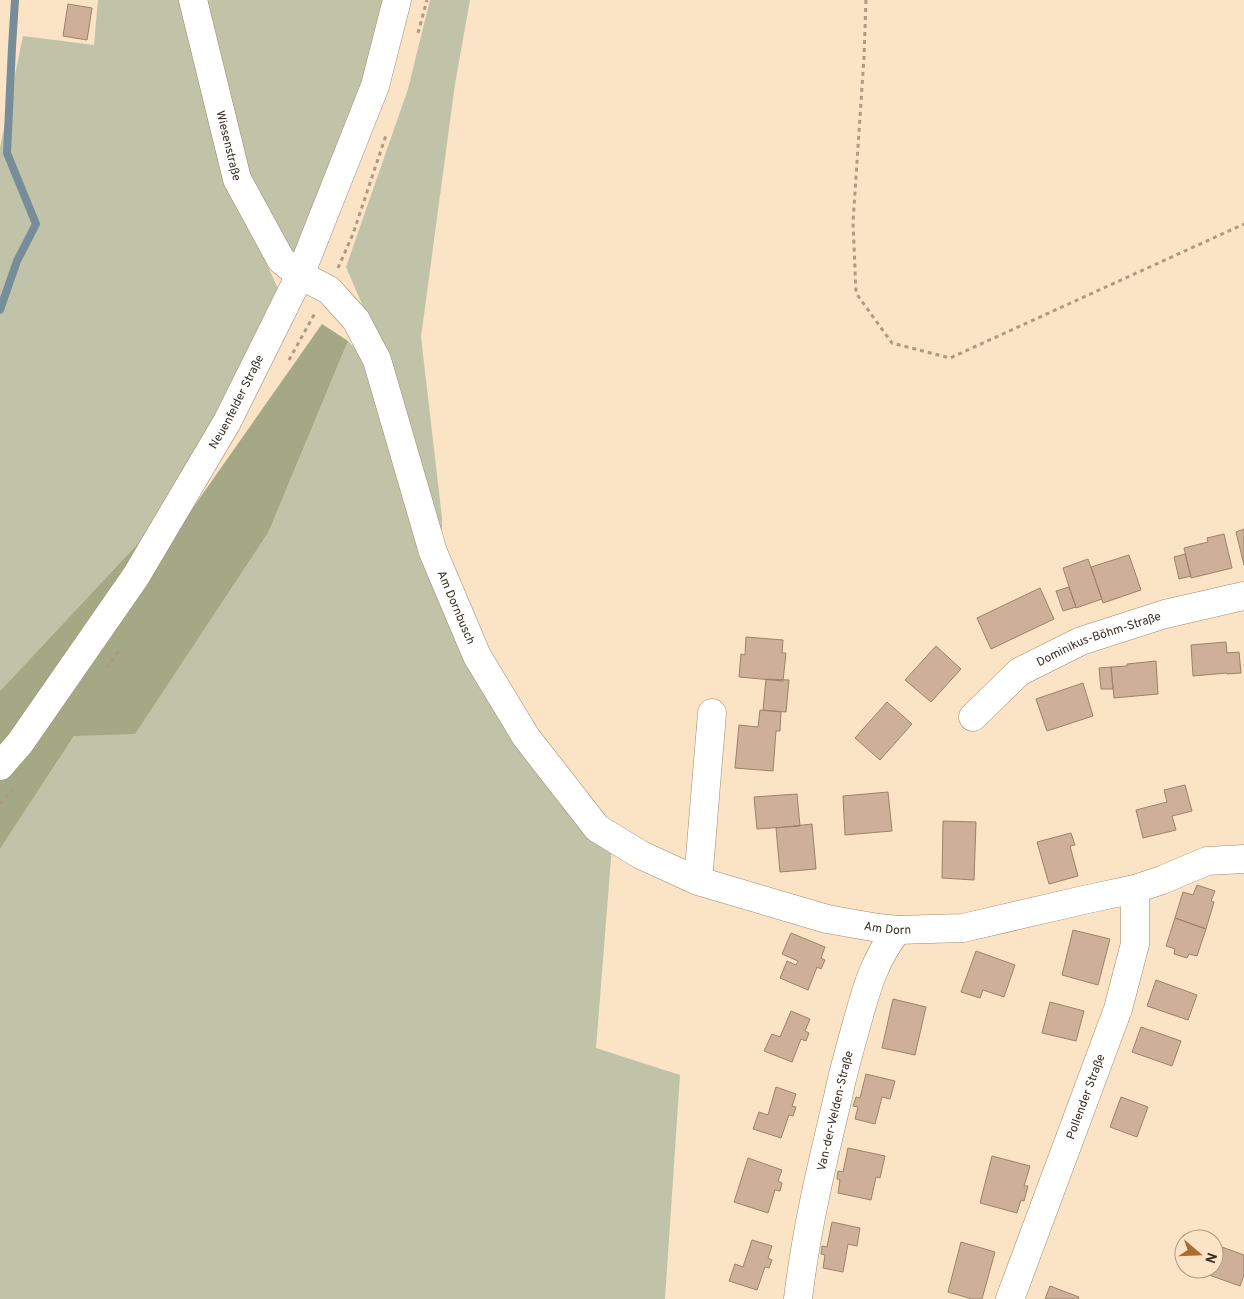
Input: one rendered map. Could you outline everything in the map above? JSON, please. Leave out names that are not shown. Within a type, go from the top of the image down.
[{"type":"street","name":"Wiesenstraße","points":[[193,0],[237,179],[282,260],[300,275]]},
{"type":"street","name":"Neuenfelder Straße","points":[[0,766],[20,743],[136,576],[228,422],[300,275],[375,86],[397,0]]},
{"type":"street","name":"Am Dornbusch","points":[[300,275],[329,290],[356,320],[377,360],[433,552],[477,656],[526,738],[597,828],[641,855],[698,881]]},
{"type":"street","name":"Dominikus-Böhm-Straße","points":[[973,717],[1018,672],[1081,641],[1165,614],[1244,596]]},
{"type":"street","points":[[698,881],[712,713]]},
{"type":"street","name":"Am Dorn","points":[[698,881],[827,918],[878,928],[898,930],[963,928],[1135,889],[1207,862],[1244,859]]},
{"type":"street","name":"Pollender Straße","points":[[1010,1299],[1118,1009],[1135,944],[1135,889]]},
{"type":"street","name":"Van-der-Velden-Straße","points":[[798,1299],[803,1255],[817,1185],[846,1061],[875,965],[889,940],[898,930]]},
{"type":"path","points":[[866,0],[864,57],[852,222],[856,293],[892,343],[950,358],[1244,224]]},
{"type":"green space","points":[[98,0],[189,0],[232,188],[281,295],[157,537],[144,537],[0,691],[0,147],[23,36],[94,45]]},
{"type":"green space","points":[[200,0],[386,0],[368,85],[294,258],[243,175]]},
{"type":"green space","points":[[430,0],[470,0],[455,84],[421,337],[442,518],[442,545],[388,365],[346,267],[408,89]]},
{"type":"green space","points":[[322,324],[348,341],[269,531],[135,734],[74,736],[0,849],[0,691],[144,537],[171,539]]},
{"type":"green space","points":[[348,341],[369,363],[468,652],[612,846],[596,1048],[680,1075],[665,1299],[0,1299],[0,849],[74,736],[269,531]]},
{"type":"building","points":[[68,4],[92,8],[87,40],[63,36]]},
{"type":"building","points":[[1244,529],[1244,565],[1236,532]]},
{"type":"building","points":[[1224,534],[1232,568],[1191,578],[1184,548],[1208,542],[1207,538]]},
{"type":"building","points":[[1185,554],[1191,576],[1179,579],[1174,557]]},
{"type":"building","points":[[1129,555],[1141,590],[1103,603],[1091,567]]},
{"type":"building","points":[[1088,559],[1102,599],[1076,608],[1063,568]]},
{"type":"building","points":[[1069,587],[1076,607],[1063,611],[1056,591]]},
{"type":"building","points":[[1040,588],[1054,619],[991,649],[977,618]]},
{"type":"building","points":[[746,637],[783,640],[782,653],[786,653],[783,681],[739,677],[741,654],[745,655]]},
{"type":"building","points":[[1226,642],[1227,653],[1239,652],[1241,673],[1193,676],[1191,645]]},
{"type":"building","points":[[936,646],[961,669],[931,702],[905,680]]},
{"type":"building","points":[[1156,661],[1158,694],[1114,698],[1111,667]]},
{"type":"building","points":[[1111,667],[1113,689],[1101,689],[1099,668]]},
{"type":"building","points":[[766,679],[789,680],[786,712],[763,710]]},
{"type":"building","points":[[1083,683],[1093,716],[1047,731],[1036,699]]},
{"type":"building","points":[[887,702],[912,724],[880,760],[855,738]]},
{"type":"building","points":[[760,710],[781,712],[780,731],[776,731],[773,771],[735,768],[739,725],[758,727]]},
{"type":"building","points":[[1185,785],[1192,811],[1172,816],[1176,830],[1143,838],[1136,810],[1167,802],[1164,790]]},
{"type":"building","points":[[888,792],[892,831],[845,835],[843,796]]},
{"type":"building","points":[[797,794],[800,826],[757,829],[754,797]]},
{"type":"building","points":[[943,821],[976,822],[974,880],[942,878]]},
{"type":"building","points":[[812,824],[816,869],[780,872],[776,828]]},
{"type":"building","points":[[1071,833],[1075,845],[1070,846],[1078,876],[1049,884],[1037,842]]},
{"type":"building","points":[[1197,885],[1215,891],[1211,901],[1214,902],[1206,929],[1175,918],[1183,892],[1193,895]]},
{"type":"building","points":[[1175,918],[1206,929],[1197,956],[1189,954],[1187,958],[1174,954],[1175,949],[1166,946]]},
{"type":"building","points":[[1073,930],[1110,939],[1098,985],[1062,975]]},
{"type":"building","points":[[791,933],[825,947],[821,958],[825,960],[821,969],[817,967],[808,990],[780,978],[787,961],[796,965],[798,961],[782,954]]},
{"type":"building","points":[[976,951],[1015,965],[1004,997],[983,990],[980,998],[961,992]]},
{"type":"building","points":[[1156,980],[1197,995],[1188,1020],[1147,1006]]},
{"type":"building","points":[[893,999],[926,1007],[915,1055],[882,1048]]},
{"type":"building","points":[[1050,1002],[1084,1011],[1076,1041],[1042,1033]]},
{"type":"building","points":[[791,1011],[810,1019],[805,1031],[809,1033],[806,1041],[801,1039],[792,1062],[764,1051],[772,1034],[780,1037]]},
{"type":"building","points":[[1141,1027],[1181,1041],[1172,1066],[1132,1052]]},
{"type":"building","points":[[866,1074],[895,1081],[890,1099],[882,1097],[875,1124],[855,1119],[858,1107],[853,1106],[856,1097],[860,1098]]},
{"type":"building","points":[[776,1087],[796,1094],[792,1106],[796,1107],[793,1116],[789,1115],[781,1138],[753,1129],[759,1112],[768,1115]]},
{"type":"building","points":[[1121,1097],[1148,1107],[1137,1137],[1110,1127]]},
{"type":"building","points":[[848,1148],[885,1156],[880,1178],[876,1177],[871,1200],[838,1193],[840,1180],[837,1179],[838,1171],[843,1172]]},
{"type":"building","points":[[992,1156],[1030,1166],[1024,1186],[1028,1186],[1024,1201],[1021,1200],[1017,1213],[980,1203]]},
{"type":"building","points":[[748,1158],[782,1170],[778,1181],[782,1183],[780,1191],[775,1190],[768,1213],[734,1202]]},
{"type":"building","points":[[832,1222],[860,1228],[857,1246],[848,1244],[843,1272],[823,1268],[825,1255],[821,1254],[822,1246],[827,1247]]},
{"type":"building","points":[[752,1240],[772,1246],[768,1258],[772,1260],[769,1268],[765,1267],[757,1290],[729,1281],[735,1264],[743,1267]]},
{"type":"building","points":[[961,1242],[995,1252],[982,1299],[972,1299],[948,1292]]},
{"type":"building","points":[[1224,1248],[1244,1255],[1244,1275],[1240,1286],[1220,1279],[1224,1279]]},
{"type":"building","points":[[1050,1286],[1079,1297],[1078,1299],[1045,1299]]},
{"type":"waterway","points":[[0,310],[17,261],[36,224],[7,153],[15,0]]}]
